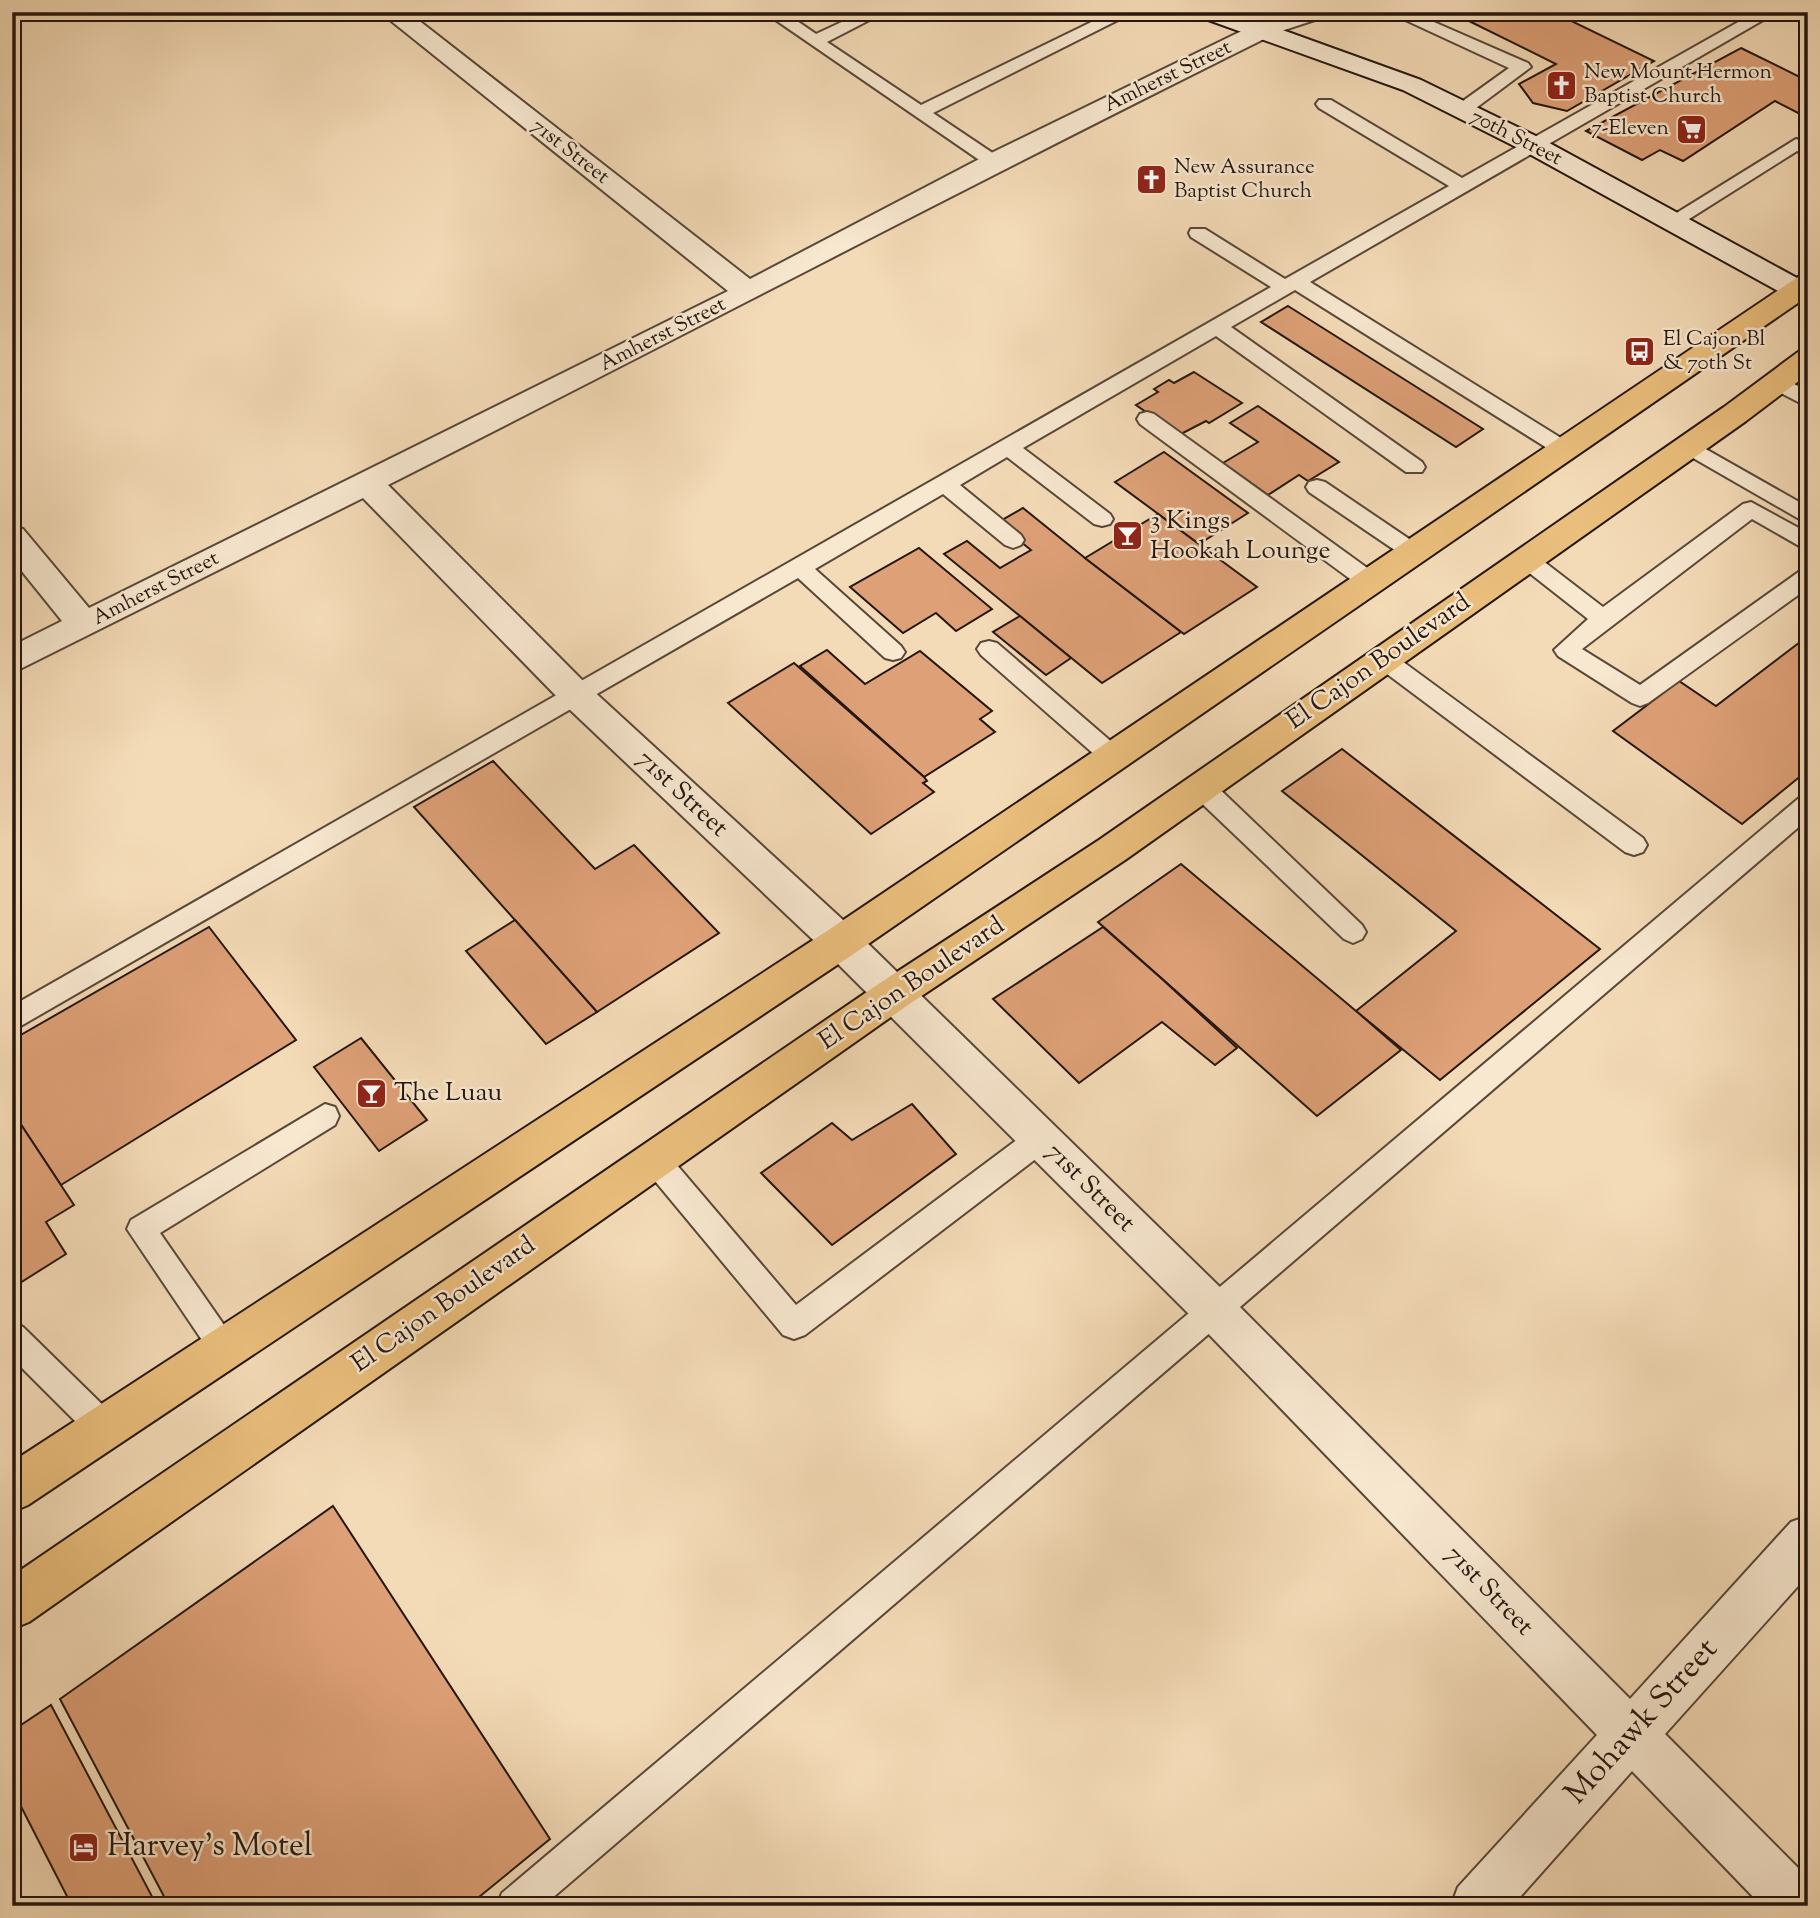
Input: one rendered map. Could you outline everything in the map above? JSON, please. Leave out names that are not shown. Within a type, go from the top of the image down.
[{"type":"main road","points":[[12,1489],[841,942],[1562,448],[1804,290]]},
{"type":"main road","name":"El Cajon Boulevard","points":[[12,1605],[894,994],[1201,787],[1808,359]]},
{"type":"street","name":"71st Street","points":[[392,12],[748,292]]},
{"type":"street","name":"70th Street","points":[[1209,12],[1412,85],[1533,145],[1671,222],[1804,290]]},
{"type":"street","name":"Amherst Street","points":[[12,661],[748,292],[994,162],[1263,30],[1315,12]]},
{"type":"street","name":"71st Street","points":[[368,484],[578,696],[841,942],[1213,1309],[1799,1906]]},
{"type":"street","points":[[12,537],[84,625]]},
{"type":"street","name":"Mohawk Street","points":[[1477,1906],[1808,1539]]},
{"type":"lane","points":[[772,12],[994,162]]},
{"type":"lane","points":[[815,41],[877,12]]},
{"type":"lane","points":[[921,113],[1126,12]]},
{"type":"lane","points":[[1396,12],[1522,67],[1462,110]]},
{"type":"lane","points":[[12,1020],[1769,12]]},
{"type":"lane","points":[[1325,104],[1462,186]]},
{"type":"lane","points":[[1671,222],[1796,144],[1808,150]]},
{"type":"lane","points":[[1198,233],[1562,448]]},
{"type":"lane","points":[[1217,327],[1413,467]]},
{"type":"lane","points":[[1776,382],[1808,400]]},
{"type":"lane","points":[[1147,419],[1369,581]]},
{"type":"lane","points":[[1688,446],[1808,517]]},
{"type":"lane","points":[[1009,448],[1102,519]]},
{"type":"lane","points":[[945,484],[1013,540]]},
{"type":"lane","points":[[1317,487],[1413,552]]},
{"type":"lane","points":[[1808,543],[1751,509],[1603,619],[1566,650],[1640,696],[1808,577]]},
{"type":"lane","points":[[1526,559],[1603,619]]},
{"type":"lane","points":[[800,568],[893,652]]},
{"type":"lane","points":[[989,649],[1112,756]]},
{"type":"lane","points":[[1383,659],[1634,845]]},
{"type":"lane","points":[[1201,787],[1353,932]]},
{"type":"lane","points":[[514,1906],[1808,804]]},
{"type":"lane","points":[[225,1348],[141,1229],[326,1116]]},
{"type":"lane","points":[[655,1160],[794,1325],[1040,1139]]},
{"type":"lane","points":[[12,1337],[104,1428]]},
{"type":"building","points":[[1442,12],[1553,12],[1654,61],[1567,111],[1533,103],[1519,84],[1556,64],[1469,21]]},
{"type":"building","points":[[1741,48],[1808,81],[1808,118],[1775,101],[1683,161],[1660,150],[1642,160],[1586,131]]},
{"type":"building","points":[[1288,306],[1483,429],[1456,447],[1261,322]]},
{"type":"building","points":[[1194,372],[1242,403],[1209,423],[1206,421],[1179,435],[1136,405],[1158,392],[1154,389],[1169,380],[1174,383]]},
{"type":"building","points":[[1258,406],[1339,462],[1308,481],[1299,475],[1268,495],[1223,463],[1258,442],[1230,423]]},
{"type":"building","points":[[1164,452],[1248,513],[1199,544],[1115,482]]},
{"type":"building","points":[[1023,508],[1181,632],[1102,683],[944,554],[967,541],[1000,568],[1031,550],[997,523]]},
{"type":"building","points":[[1158,514],[1257,587],[1184,634],[1085,558]]},
{"type":"building","points":[[919,548],[992,609],[956,631],[936,613],[903,633],[850,587]]},
{"type":"building","points":[[1020,616],[1071,658],[1046,675],[993,632]]},
{"type":"building","points":[[1808,636],[1808,770],[1742,824],[1613,731],[1679,681],[1716,706]]},
{"type":"building","points":[[827,650],[865,684],[920,651],[992,711],[980,719],[995,732],[924,777],[800,666]]},
{"type":"building","points":[[794,663],[924,777],[927,781],[923,783],[934,792],[871,834],[728,703]]},
{"type":"building","points":[[1342,749],[1600,949],[1440,1080],[1356,1011],[1456,931],[1282,791]]},
{"type":"building","points":[[493,761],[595,869],[634,845],[719,933],[597,1012],[414,807]]},
{"type":"building","points":[[1181,864],[1401,1050],[1317,1116],[1098,922]]},
{"type":"building","points":[[515,920],[597,1012],[546,1044],[466,951]]},
{"type":"building","points":[[209,927],[296,1040],[61,1185],[12,1111],[12,1040]]},
{"type":"building","points":[[1103,927],[1237,1048],[1215,1065],[1162,1022],[1079,1083],[993,999]]},
{"type":"building","points":[[361,1038],[427,1120],[379,1151],[314,1067]]},
{"type":"building","points":[[912,1104],[956,1154],[832,1245],[761,1173],[832,1123],[852,1140]]},
{"type":"building","points":[[12,1111],[74,1205],[46,1222],[66,1254],[12,1288]]},
{"type":"building","points":[[333,1506],[550,1839],[468,1906],[169,1906],[60,1699]]},
{"type":"building","name":"Harvey's Motel","points":[[51,1705],[157,1906],[72,1906],[12,1789],[12,1731]]},
{"type":"place","name":"New Mount Hermon Baptist Church","points":[[1561,85]]},
{"type":"place","name":"7-Eleven","points":[[1692,129]]},
{"type":"place","name":"New Assurance Baptist Church","points":[[1151,180]]},
{"type":"place","name":"El Cajon Bl & 70th St","points":[[1640,352]]},
{"type":"place","name":"3 Kings Hookah Lounge","points":[[1127,536]]},
{"type":"place","name":"The Luau","points":[[371,1093]]},
{"type":"place","name":"Harvey's Motel","points":[[84,1847]]}]
